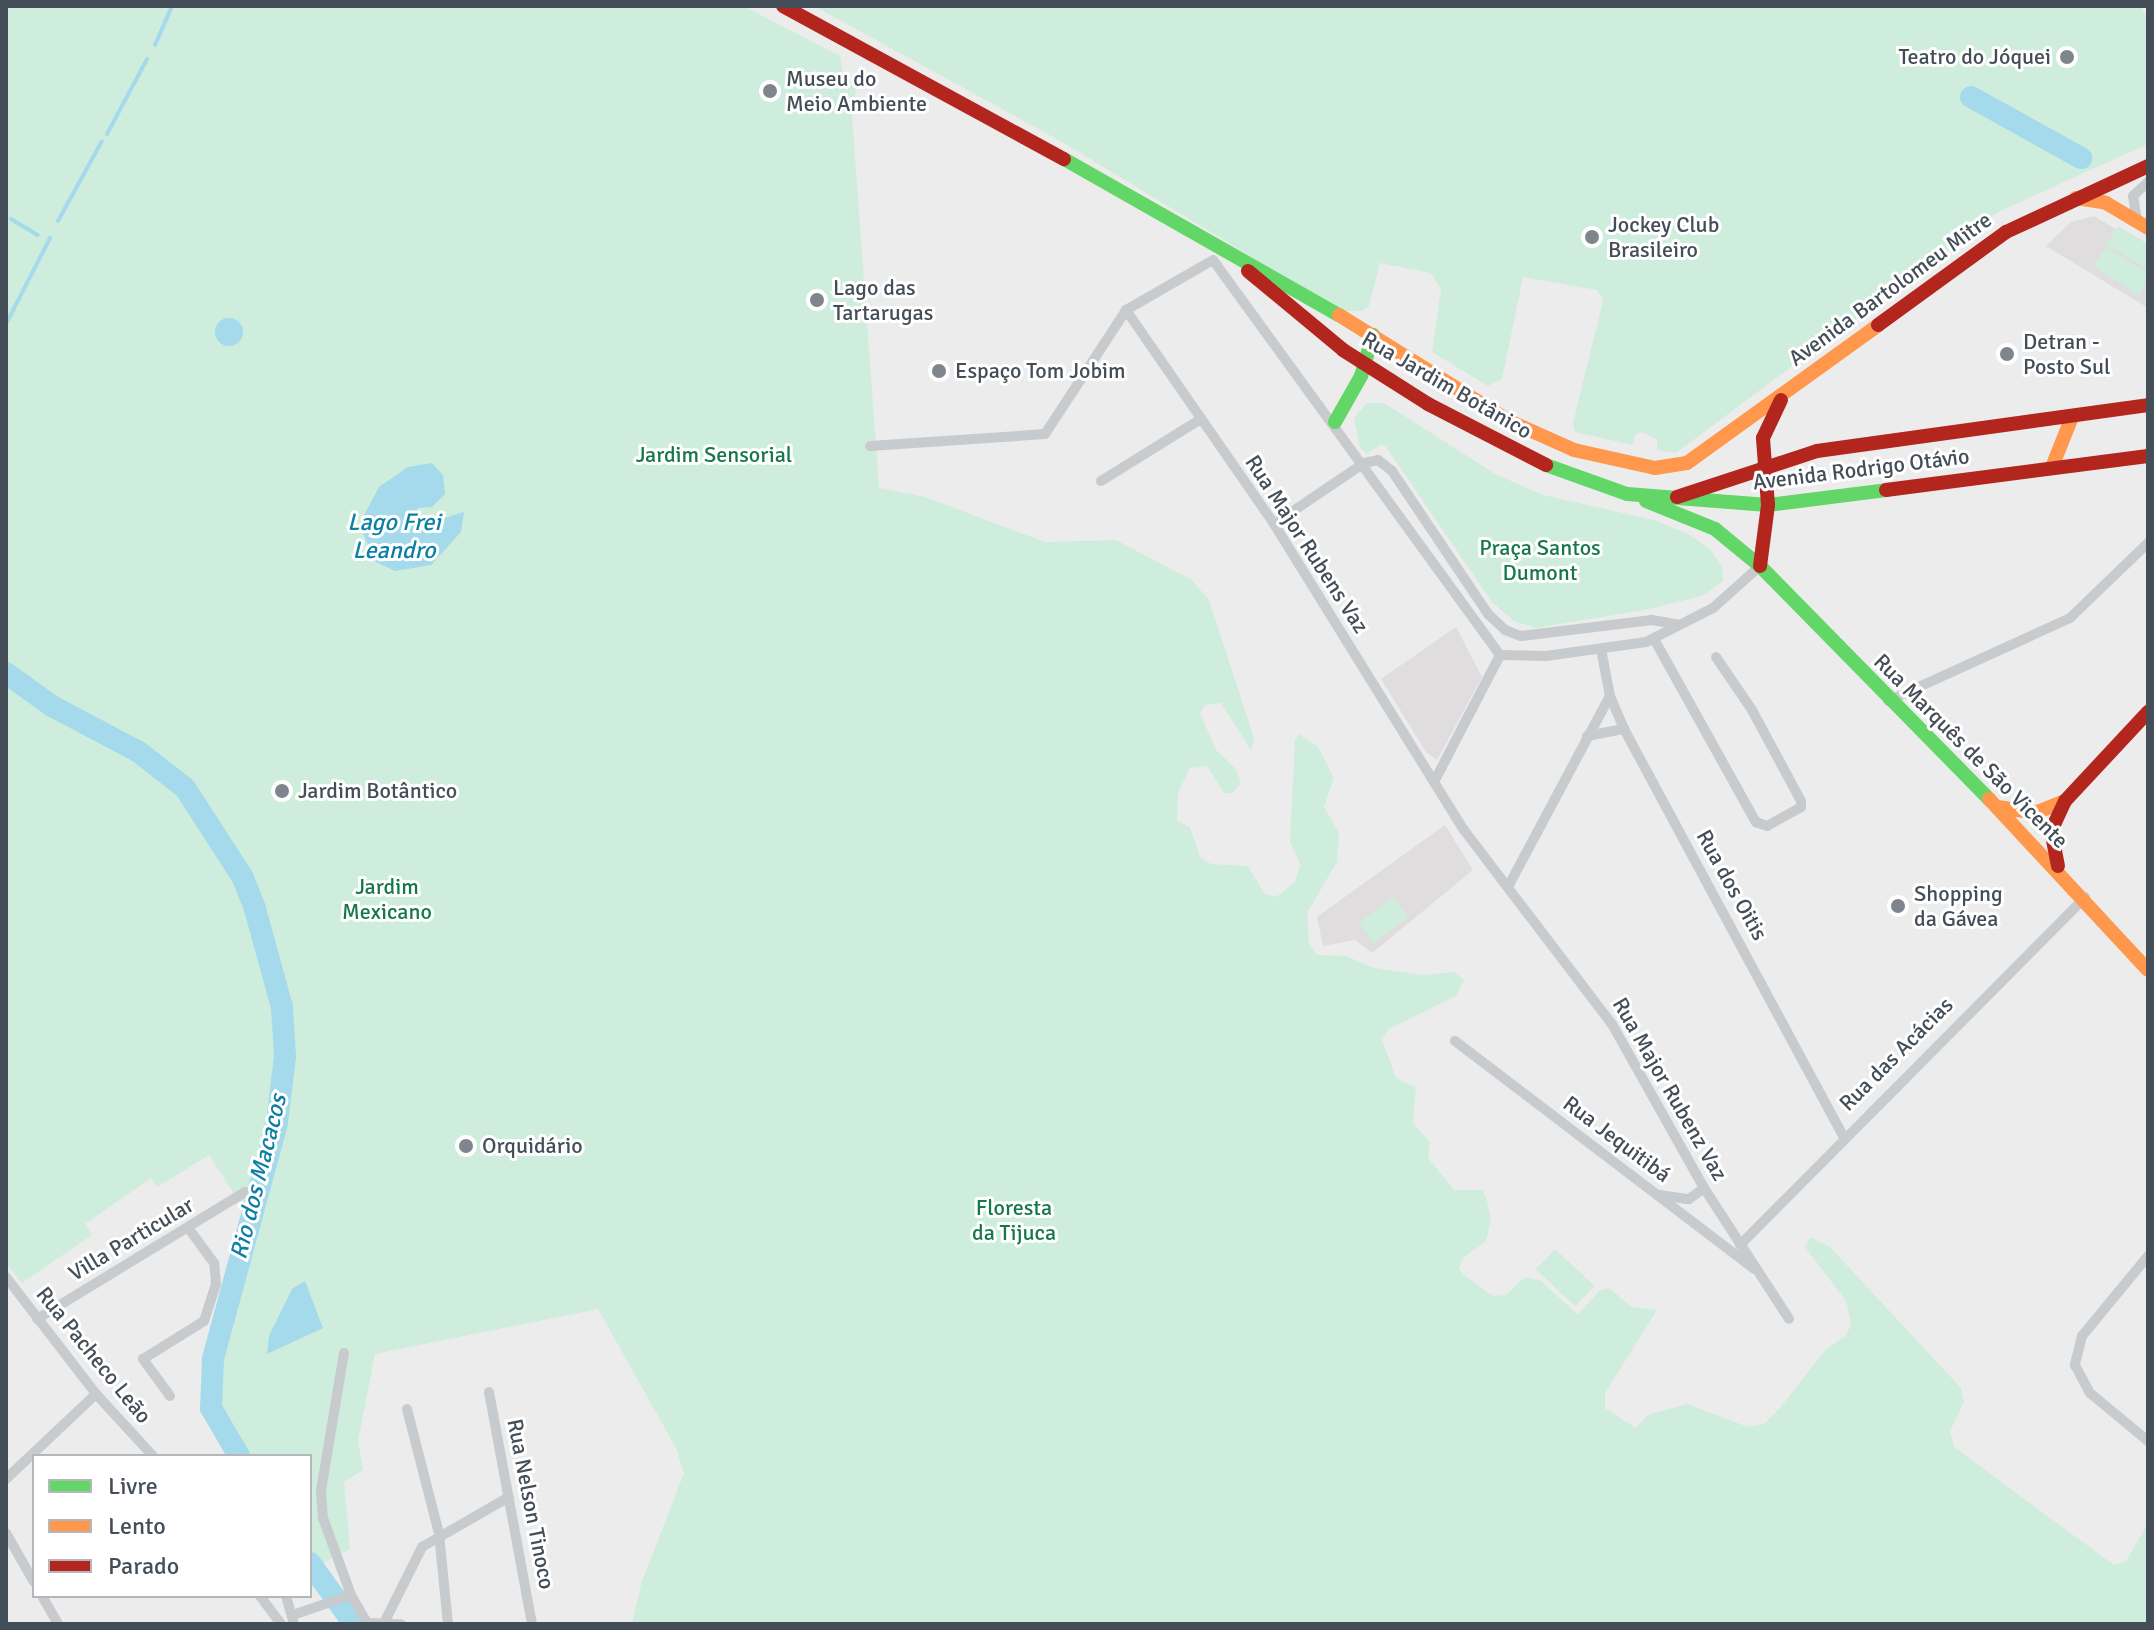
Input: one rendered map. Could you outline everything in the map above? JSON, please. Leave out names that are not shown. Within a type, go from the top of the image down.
[{"type":"main road","name":"Rua Jardim Botânico","points":[[783,6],[1218,255],[1373,335],[1509,421],[1574,450],[1671,469]]},
{"type":"main road","name":"Avenida Bartolomeu Mitre","points":[[1671,469],[1687,463],[2006,232],[2148,166]]},
{"type":"main road","points":[[2076,198],[2106,203],[2142,224]]},
{"type":"main road","name":"Rua Jardim Botânico","points":[[1218,255],[1365,364],[1495,442],[1627,494],[1677,497]]},
{"type":"main road","points":[[1335,422],[1365,364],[1373,335]]},
{"type":"main road","points":[[1760,566],[1768,505],[1766,423],[1795,384]]},
{"type":"main road","name":"Avenida Rodrigo Otávio","points":[[1677,497],[1765,464],[1835,447],[2148,405]]},
{"type":"main road","points":[[2052,467],[2072,417]]},
{"type":"main road","name":"Avenida Rodrigo Otávio","points":[[1677,497],[1713,504],[1768,505],[2148,456]]},
{"type":"main road","points":[[1627,494],[1708,525],[1760,566]]},
{"type":"main road","name":"Rua Marquês de São Vicente","points":[[1760,566],[1888,701],[2065,876],[2148,970]]},
{"type":"main road","points":[[2065,876],[2051,849],[2053,823],[2065,801],[2148,712]]},
{"type":"main road","points":[[1987,800],[2024,813],[2065,801]]},
{"type":"street","points":[[2142,224],[2133,196],[2148,182]]},
{"type":"street","points":[[870,446],[1045,434],[1126,310],[1218,255],[1500,655]]},
{"type":"street","name":"Rua Major Rubens Vaz","points":[[1126,310],[1274,524],[1434,782],[1509,885]]},
{"type":"street","points":[[1101,481],[1201,419]]},
{"type":"street","points":[[1274,524],[1364,463],[1378,460],[1392,471],[1488,614],[1505,630],[1521,636],[1652,620],[1680,625]]},
{"type":"street","points":[[1888,701],[2070,618],[2148,543]]},
{"type":"street","points":[[1500,655],[1601,649],[1654,639],[1713,608],[1760,566]]},
{"type":"street","points":[[1654,639],[1756,822],[1767,826],[1801,807],[1801,801],[1752,710],[1716,657]]},
{"type":"street","name":"Rua dos Oitis","points":[[1601,649],[1610,696],[1624,729],[1843,1135]]},
{"type":"street","points":[[1434,782],[1500,655]]},
{"type":"street","points":[[1509,885],[1610,696]]},
{"type":"street","points":[[1587,736],[1624,729]]},
{"type":"street","name":"Rua Major Rubenz Vaz","points":[[1509,885],[1612,1024],[1704,1188],[1789,1319]]},
{"type":"street","name":"Rua das Acácias","points":[[1740,1245],[1843,1135],[2085,897]]},
{"type":"street","name":"Rua Jequitibá","points":[[1455,1041],[1754,1269]]},
{"type":"street","points":[[1656,1194],[1689,1199],[1704,1188]]},
{"type":"street","name":"Villa Particular","points":[[37,1319],[245,1192]]},
{"type":"street","points":[[170,1396],[143,1359],[204,1321],[216,1284],[214,1263],[189,1229]]},
{"type":"street","points":[[2148,1256],[2082,1336],[2075,1365],[2090,1393],[2148,1441]]},
{"type":"street","name":"Rua Pacheco Leão","points":[[6,1277],[96,1394],[151,1454]]},
{"type":"street","points":[[344,1353],[321,1505],[351,1595],[368,1624],[401,1624]]},
{"type":"street","name":"Rua Nelson Tinoco","points":[[489,1392],[532,1624]]},
{"type":"street","points":[[32,1454],[96,1394]]},
{"type":"street","points":[[407,1409],[439,1534],[448,1624]]},
{"type":"street","points":[[6,1479],[32,1454]]},
{"type":"street","points":[[384,1623],[411,1561],[439,1534],[509,1497]]},
{"type":"street","points":[[6,1533],[32,1578]]},
{"type":"street","points":[[270,1607],[293,1616],[351,1595]]},
{"type":"street","points":[[43,1598],[58,1624]]},
{"type":"street","points":[[262,1598],[281,1624]]},
{"type":"shaded area","points":[[2094,216],[2148,248],[2148,308],[2046,246],[2071,222]]},
{"type":"shaded area","points":[[1456,627],[1482,677],[1437,760],[1426,752],[1381,679]]},
{"type":"shaded area","points":[[1445,825],[1473,870],[1372,953],[1355,940],[1323,946],[1317,917]]},
{"type":"green space","points":[[6,6],[743,6],[840,56],[844,79],[857,83],[852,115],[879,488],[925,497],[1045,542],[1116,540],[1192,580],[1209,600],[1254,738],[1251,750],[1221,703],[1205,705],[1200,713],[1216,750],[1236,769],[1241,783],[1233,793],[1224,793],[1207,766],[1190,768],[1178,793],[1177,821],[1190,827],[1200,857],[1211,864],[1248,866],[1264,893],[1276,897],[1295,882],[1300,864],[1290,842],[1295,740],[1299,734],[1318,747],[1334,778],[1324,807],[1339,833],[1337,862],[1307,913],[1309,943],[1317,955],[1346,956],[1374,968],[1422,975],[1454,972],[1464,980],[1456,996],[1389,1029],[1382,1040],[1396,1078],[1416,1088],[1413,1123],[1430,1142],[1428,1158],[1454,1190],[1483,1190],[1487,1201],[1491,1219],[1486,1241],[1462,1259],[1459,1269],[1465,1276],[1493,1296],[1506,1295],[1525,1277],[1540,1280],[1578,1315],[1600,1290],[1609,1288],[1632,1307],[1657,1310],[1605,1393],[1605,1408],[1636,1428],[1647,1415],[1687,1404],[1748,1427],[1764,1424],[1826,1349],[1846,1336],[1851,1324],[1846,1301],[1805,1247],[1810,1237],[1830,1247],[1961,1388],[1964,1402],[1950,1431],[1954,1447],[2114,1565],[2126,1561],[2148,1523],[2148,1624],[632,1624],[642,1581],[684,1473],[676,1448],[598,1309],[375,1354],[358,1441],[363,1470],[344,1482],[350,1549],[318,1566],[312,1558],[312,1454],[243,1454],[212,1405],[255,1226],[209,1155],[157,1187],[151,1178],[85,1224],[92,1235],[22,1283],[6,1263]]},
{"type":"green space","name":"Jockey Club Brasileiro","points":[[814,6],[2141,6],[2148,20],[2148,144],[1998,212],[1676,453],[1657,450],[1657,440],[1643,432],[1636,434],[1632,445],[1575,432],[1573,423],[1603,300],[1597,290],[1523,277],[1502,379],[1488,386],[1432,352],[1441,289],[1431,273],[1380,263],[1369,306],[1362,311],[1341,311],[1062,142]]},
{"type":"green space","points":[[2118,226],[2148,244],[2148,270],[2107,244]]},
{"type":"green space","points":[[2106,247],[2148,273],[2140,296],[2094,266]]},
{"type":"green space","name":"Praça Santos Dumont","points":[[1367,403],[1384,403],[1497,475],[1543,495],[1654,520],[1690,535],[1711,550],[1722,567],[1723,581],[1702,596],[1649,609],[1536,628],[1514,621],[1492,602],[1386,447],[1381,445],[1366,454],[1360,447],[1354,418]]},
{"type":"green space","points":[[1393,897],[1408,917],[1374,943],[1359,923]]},
{"type":"green space","points":[[1555,1249],[1594,1286],[1575,1306],[1536,1269]]},
{"type":"water","points":[[229,318],[239,322],[243,332],[239,342],[229,346],[219,342],[215,332],[219,322]]},
{"type":"water","name":"Lago Frei Leandro","points":[[432,463],[443,475],[445,494],[432,507],[418,508],[415,518],[425,524],[464,512],[461,532],[431,565],[395,571],[376,562],[359,525],[379,487],[408,467]]},
{"type":"water","points":[[305,1281],[323,1328],[267,1354],[269,1336],[292,1289]]},
{"type":"waterway","points":[[155,45],[172,6]]},
{"type":"waterway","points":[[107,134],[147,59]]},
{"type":"waterway","points":[[1971,97],[2081,158]]},
{"type":"waterway","points":[[58,221],[102,141]]},
{"type":"waterway","points":[[11,219],[38,235]]},
{"type":"waterway","points":[[6,324],[50,238]]},
{"type":"waterway","name":"Rio dos Macacos","points":[[6,673],[52,706],[139,752],[185,788],[242,876],[255,909],[282,1007],[285,1056],[277,1123],[213,1359],[211,1408],[238,1454]]},
{"type":"waterway","name":"Rio dos Macacos","points":[[312,1566],[354,1624]]},
{"type":"traffic: fast","points":[[1064,159],[1339,315]]},
{"type":"traffic: fast","points":[[1335,422],[1361,376],[1373,335]]},
{"type":"traffic: fast","points":[[1546,465],[1627,494],[1768,505],[1886,490]]},
{"type":"traffic: fast","points":[[1646,501],[1715,529],[1760,566],[1989,799]]},
{"type":"traffic: slow","points":[[2076,198],[2106,203],[2148,228]]},
{"type":"traffic: slow","points":[[1339,315],[1509,421],[1574,450],[1655,468],[1687,463],[1878,325]]},
{"type":"traffic: slow","points":[[2052,467],[2072,417]]},
{"type":"traffic: slow","points":[[1989,799],[2148,970]]},
{"type":"traffic: slow","points":[[1998,807],[2035,813],[2065,801]]},
{"type":"traffic: jam","points":[[783,6],[1064,159]]},
{"type":"traffic: jam","points":[[1878,325],[2006,232],[2148,166]]},
{"type":"traffic: jam","points":[[1248,271],[1343,350],[1428,404],[1546,465]]},
{"type":"traffic: jam","points":[[1760,566],[1768,505],[1763,438],[1781,400]]},
{"type":"traffic: jam","points":[[1677,497],[1817,451],[2148,405]]},
{"type":"traffic: jam","points":[[1886,490],[2148,456]]},
{"type":"traffic: jam","points":[[2058,866],[2051,831],[2065,801],[2148,712]]},
{"type":"place","name":"Teatro do Jóquei","points":[[2067,57]]},
{"type":"place","name":"Museu do Meio Ambiente","points":[[770,91]]},
{"type":"place","name":"Jockey Club Brasileiro","points":[[1592,237]]},
{"type":"place","name":"Lago das Tartarugas","points":[[817,300]]},
{"type":"place","name":"Detran - Posto Sul","points":[[2007,354]]},
{"type":"place","name":"Espaço Tom Jobim","points":[[939,371]]},
{"type":"place","name":"Jardim Botântico","points":[[282,791]]},
{"type":"place","name":"Shopping da Gávea","points":[[1898,906]]},
{"type":"place","name":"Orquidário","points":[[466,1146]]},
{"type":"park label","name":"Jardim Sensorial","points":[[714,455]]},
{"type":"park label","name":"Jardim Mexicano","points":[[387,898]]},
{"type":"park label","name":"Floresta da Tijuca","points":[[1014,1220]]}]
